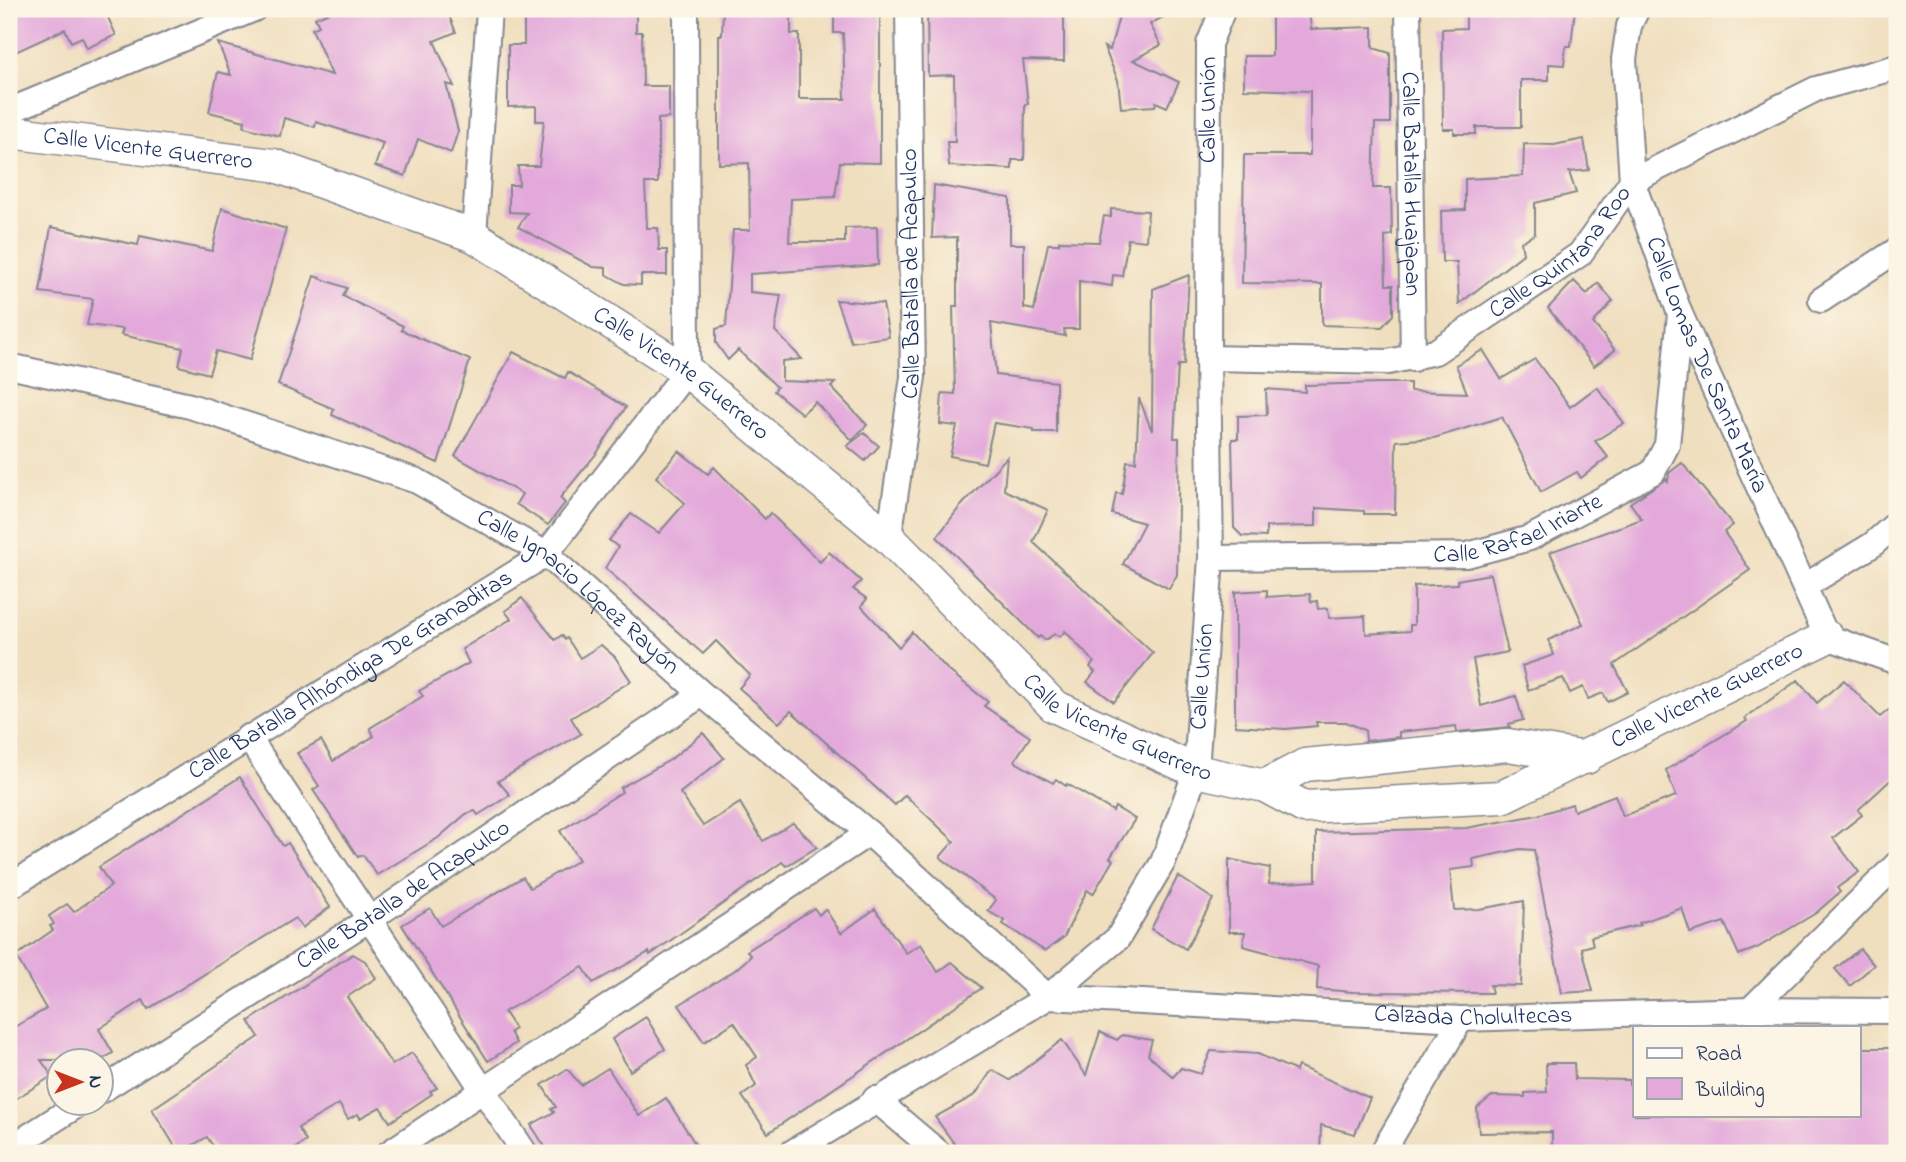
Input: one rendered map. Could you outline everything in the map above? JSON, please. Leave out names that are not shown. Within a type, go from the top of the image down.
[{"type":"street","points":[[9,111],[254,9]]},
{"type":"street","points":[[474,236],[489,9]]},
{"type":"street","points":[[686,9],[687,371]]},
{"type":"street","name":"Calle Batalla de Acapulco","points":[[889,538],[913,377],[908,9]]},
{"type":"street","name":"Calle Unión","points":[[791,1153],[874,1100],[1048,997],[1118,938],[1163,862],[1196,771],[1211,558],[1208,358],[1209,44],[1223,9]]},
{"type":"street","name":"Calle Batalla Huajapan","points":[[1408,9],[1413,359]]},
{"type":"street","name":"Calle Lomas De Santa María","points":[[1637,9],[1629,26],[1624,60],[1632,181],[1680,314],[1827,637]]},
{"type":"street","name":"Calle Quintana Roo","points":[[1208,358],[1388,362],[1413,359],[1435,352],[1580,254],[1632,181],[1816,89],[1897,67]]},
{"type":"street","name":"Calle Vicente Guerrero","points":[[9,132],[273,165],[474,236],[687,371],[889,538],[1054,706],[1196,771],[1265,786],[1304,807],[1502,797],[1586,758],[1827,637]]},
{"type":"street","points":[[1821,300],[1897,250]]},
{"type":"street","name":"Calle Rafael Iriarte","points":[[1211,558],[1467,555],[1530,538],[1653,472],[1667,445],[1680,314]]},
{"type":"street","name":"Calle Ignacio López Rayón","points":[[9,366],[190,406],[417,481],[546,554],[702,694],[869,833],[1048,997]]},
{"type":"street","name":"Calle Batalla Alhóndiga De Granaditas","points":[[9,887],[546,554],[687,371]]},
{"type":"street","points":[[1805,586],[1872,545],[1897,523]]},
{"type":"street","points":[[1827,637],[1897,662]]},
{"type":"street","name":"Calle Batalla de Acapulco","points":[[116,1081],[370,919],[702,694]]},
{"type":"street","points":[[248,737],[525,1153]]},
{"type":"street","name":"Calle Vicente Guerrero","points":[[1265,786],[1305,765],[1508,745],[1586,758]]},
{"type":"street","points":[[389,1153],[869,833]]},
{"type":"street","points":[[1750,1010],[1897,864]]},
{"type":"street","name":"Calzada Cholultecas","points":[[1048,997],[1461,1019],[1750,1010],[1897,1011]]},
{"type":"street","points":[[1382,1153],[1461,1019]]},
{"type":"street","points":[[874,1100],[939,1153]]},
{"type":"street","points":[[9,1149],[60,1116]]},
{"type":"building","points":[[9,9],[109,9],[105,11],[116,35],[87,48],[82,37],[71,42],[65,29],[9,55]]},
{"type":"building","points":[[336,9],[446,9],[456,32],[434,41],[454,86],[446,84],[458,131],[451,153],[418,139],[405,176],[375,166],[383,143],[316,122],[315,127],[284,118],[280,136],[244,127],[245,121],[209,112],[218,72],[231,75],[218,43],[332,75],[312,29],[319,26],[315,18]]},
{"type":"building","points":[[524,9],[636,9],[636,32],[642,32],[643,86],[669,86],[669,118],[658,119],[658,183],[645,183],[647,228],[658,228],[659,250],[667,250],[667,275],[641,275],[641,285],[624,284],[606,274],[606,268],[593,267],[518,227],[527,213],[509,212],[509,185],[519,185],[518,166],[539,166],[544,121],[536,121],[536,106],[508,107],[508,45],[524,45]]},
{"type":"building","points":[[723,9],[791,9],[791,34],[799,34],[799,99],[845,99],[843,33],[834,33],[834,9],[880,9],[880,163],[840,162],[835,197],[791,199],[789,242],[845,242],[845,228],[877,227],[878,265],[750,274],[750,292],[781,295],[775,331],[802,359],[782,361],[782,381],[835,383],[831,387],[867,425],[852,440],[815,402],[802,414],[774,391],[777,387],[738,350],[728,360],[716,343],[716,329],[726,326],[733,230],[750,230],[749,163],[719,164],[719,35],[722,35]]},
{"type":"building","points":[[927,9],[1064,9],[1064,61],[1023,60],[1028,104],[1025,104],[1024,160],[1012,160],[1012,169],[949,166],[947,142],[955,142],[954,75],[928,76]]},
{"type":"building","points":[[1121,9],[1178,9],[1150,24],[1161,45],[1133,60],[1179,82],[1167,107],[1156,102],[1155,106],[1121,108],[1118,80],[1104,47],[1110,50]]},
{"type":"building","points":[[1272,9],[1309,9],[1311,29],[1373,27],[1373,48],[1390,53],[1390,123],[1375,123],[1373,188],[1391,188],[1392,235],[1385,236],[1386,285],[1393,285],[1393,315],[1382,327],[1322,325],[1322,284],[1242,283],[1244,155],[1310,155],[1310,91],[1244,89],[1244,56],[1272,56]]},
{"type":"building","points":[[1466,9],[1575,9],[1571,46],[1566,46],[1564,65],[1549,64],[1549,80],[1521,80],[1521,127],[1476,127],[1476,134],[1454,134],[1454,129],[1443,129],[1442,29],[1466,28]]},
{"type":"building","points":[[1584,139],[1589,170],[1569,172],[1576,193],[1535,203],[1535,234],[1521,242],[1523,254],[1459,304],[1457,262],[1442,262],[1441,211],[1465,210],[1465,179],[1523,176],[1524,144],[1554,145]]},
{"type":"building","points":[[934,185],[1010,198],[1010,244],[1024,244],[1024,308],[1034,310],[1048,244],[1059,244],[1059,241],[1099,242],[1104,216],[1111,217],[1111,209],[1148,211],[1146,241],[1128,239],[1122,276],[1113,275],[1112,286],[1079,281],[1079,329],[1064,329],[1065,336],[991,323],[996,375],[1056,382],[1056,432],[1034,432],[1034,429],[994,423],[985,463],[950,456],[957,426],[940,424],[942,393],[955,394],[953,306],[957,306],[957,237],[932,238]]},
{"type":"building","points":[[222,208],[286,229],[250,360],[216,351],[209,374],[179,366],[183,348],[121,335],[123,329],[87,325],[93,299],[40,292],[51,227],[138,245],[140,236],[212,251]]},
{"type":"building","points":[[1189,275],[1184,365],[1178,365],[1174,438],[1179,438],[1177,575],[1169,589],[1123,564],[1144,523],[1112,514],[1116,493],[1122,494],[1127,461],[1136,462],[1139,398],[1152,431],[1153,289]]},
{"type":"building","points":[[314,276],[347,288],[343,296],[403,326],[401,330],[470,360],[438,463],[332,415],[334,409],[278,385]]},
{"type":"building","points":[[1574,281],[1587,294],[1598,283],[1613,301],[1593,323],[1615,350],[1594,366],[1548,308]]},
{"type":"building","points":[[836,300],[883,304],[889,337],[851,342]]},
{"type":"building","points":[[1483,350],[1501,379],[1535,359],[1570,407],[1597,387],[1624,423],[1595,441],[1608,457],[1581,478],[1577,472],[1541,492],[1502,417],[1434,438],[1396,441],[1395,514],[1364,514],[1364,511],[1316,508],[1316,526],[1266,527],[1266,537],[1242,536],[1234,528],[1232,439],[1238,439],[1238,416],[1267,415],[1266,389],[1305,392],[1305,385],[1410,383],[1410,391],[1467,393],[1456,365]]},
{"type":"building","points":[[513,352],[565,378],[568,372],[626,407],[597,453],[560,498],[565,503],[548,525],[516,504],[522,494],[455,456]]},
{"type":"building","points":[[864,433],[879,446],[865,461],[847,446]]},
{"type":"building","points":[[679,451],[708,474],[714,467],[765,519],[770,513],[820,562],[829,552],[861,581],[853,589],[867,599],[861,606],[899,647],[912,632],[948,670],[988,702],[984,706],[1030,737],[1015,760],[1017,763],[1053,783],[1056,779],[1113,811],[1115,807],[1135,819],[1110,858],[1113,860],[1093,894],[1087,890],[1064,937],[1045,951],[1003,924],[1005,921],[988,911],[996,900],[940,857],[954,841],[905,795],[895,805],[791,711],[779,723],[739,688],[750,675],[716,641],[703,654],[605,568],[618,547],[609,540],[631,514],[659,533],[685,503],[656,477]]},
{"type":"building","points":[[1007,457],[1004,490],[1048,510],[1033,542],[1153,653],[1114,702],[1087,682],[1095,672],[1090,667],[1094,662],[1065,631],[1060,637],[1055,634],[1045,640],[1040,636],[1038,638],[937,537],[959,508]]},
{"type":"building","points":[[1682,463],[1733,525],[1724,532],[1750,570],[1614,665],[1628,692],[1608,702],[1603,693],[1588,699],[1583,687],[1570,693],[1563,678],[1528,690],[1522,666],[1554,655],[1549,640],[1583,624],[1550,552],[1642,519],[1630,503],[1666,479],[1668,482],[1669,473]]},
{"type":"building","points":[[1490,574],[1508,652],[1473,659],[1481,706],[1516,696],[1523,720],[1509,724],[1510,727],[1457,732],[1456,726],[1399,732],[1399,737],[1366,741],[1365,730],[1346,722],[1316,722],[1317,726],[1285,729],[1235,726],[1235,592],[1267,590],[1267,597],[1310,594],[1311,602],[1317,601],[1318,609],[1328,608],[1329,618],[1365,616],[1366,634],[1410,631],[1410,625],[1414,625],[1414,586],[1458,584],[1457,580]]},
{"type":"building","points":[[522,598],[555,640],[562,635],[565,640],[567,638],[580,658],[601,645],[615,657],[631,681],[571,718],[581,734],[498,781],[510,795],[478,815],[475,811],[466,814],[438,838],[377,875],[363,855],[358,857],[313,790],[319,786],[297,753],[321,740],[333,761],[374,736],[370,728],[423,696],[419,691],[469,663],[462,649],[511,619],[505,611]]},
{"type":"building","points":[[1798,680],[1817,703],[1844,680],[1880,717],[1897,703],[1897,774],[1858,810],[1862,815],[1833,838],[1859,872],[1837,888],[1840,892],[1816,913],[1757,948],[1739,955],[1724,922],[1690,933],[1682,908],[1639,923],[1640,925],[1591,937],[1593,945],[1582,948],[1593,991],[1562,993],[1534,850],[1520,849],[1473,859],[1474,867],[1450,870],[1454,910],[1479,909],[1524,901],[1521,986],[1490,985],[1492,993],[1353,992],[1317,989],[1318,966],[1243,946],[1245,932],[1229,932],[1229,859],[1270,868],[1269,884],[1316,881],[1316,832],[1466,828],[1538,815],[1572,804],[1574,811],[1615,795],[1623,816],[1676,796],[1666,770],[1747,721],[1745,718]]},
{"type":"building","points":[[703,733],[724,758],[680,793],[703,826],[740,803],[763,841],[793,823],[817,847],[786,866],[782,862],[650,955],[649,952],[593,983],[583,967],[504,1012],[515,1029],[510,1032],[516,1043],[488,1061],[402,925],[430,908],[441,926],[523,877],[530,888],[579,860],[560,831],[622,792],[620,788],[670,760]]},
{"type":"building","points":[[240,777],[283,846],[288,843],[330,907],[302,928],[295,918],[148,1009],[143,1000],[99,1029],[109,1046],[46,1046],[46,1060],[41,1060],[46,1067],[46,1080],[9,1103],[9,1030],[46,1009],[16,956],[53,930],[50,926],[54,924],[49,916],[67,904],[74,912],[111,886],[99,867]]},
{"type":"building","points":[[1178,876],[1213,899],[1186,949],[1151,929]]},
{"type":"building","points":[[814,908],[819,915],[825,909],[841,933],[875,909],[906,953],[921,944],[938,972],[952,962],[982,988],[768,1133],[742,1096],[756,1086],[746,1065],[757,1057],[734,1022],[704,1042],[679,1005],[735,970],[751,956],[747,951]]},
{"type":"building","points":[[1860,949],[1874,965],[1850,986],[1835,969]]},
{"type":"building","points":[[353,954],[365,961],[376,978],[347,997],[392,1065],[412,1053],[437,1088],[430,1091],[432,1094],[390,1122],[380,1107],[360,1118],[358,1114],[348,1119],[339,1104],[298,1128],[306,1141],[288,1153],[218,1153],[207,1137],[179,1153],[152,1109],[259,1037],[249,1021]]},
{"type":"building","points":[[646,1017],[665,1049],[630,1071],[612,1039]]},
{"type":"building","points":[[1100,1032],[1117,1040],[1122,1035],[1152,1040],[1148,1055],[1173,1077],[1181,1068],[1201,1074],[1211,1051],[1258,1054],[1296,1071],[1298,1066],[1370,1098],[1355,1134],[1321,1125],[1320,1153],[961,1153],[935,1117],[975,1095],[992,1070],[1010,1080],[1062,1040],[1086,1075]]},
{"type":"building","points":[[1860,1048],[1897,1048],[1897,1153],[1552,1153],[1552,1132],[1479,1133],[1477,1108],[1492,1096],[1525,1097],[1525,1093],[1547,1092],[1546,1063],[1574,1063],[1575,1079],[1629,1080],[1629,1085],[1633,1085],[1633,1116],[1860,1116]]},
{"type":"building","points":[[608,1068],[639,1116],[666,1098],[701,1153],[549,1153],[531,1125],[554,1112],[551,1109],[556,1107],[542,1085],[567,1069],[581,1085]]}]
